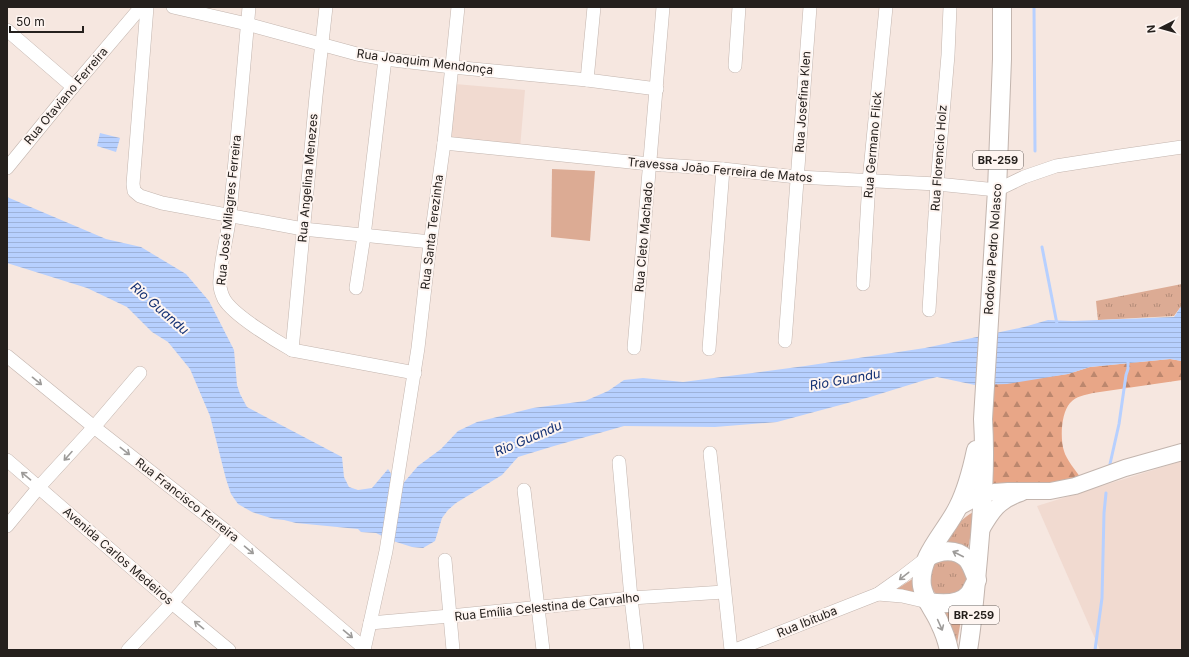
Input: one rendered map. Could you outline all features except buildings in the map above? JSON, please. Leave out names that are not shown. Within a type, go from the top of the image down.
[{"type":"highway","name":"Rodovia Pedro Nolasco","points":[[968,650],[974,616],[983,494],[983,416],[997,190],[1002,59],[1002,7]]},
{"type":"highway","name":"Rodovia Pedro Nolasco","points":[[928,557],[958,508],[972,471],[983,416]]},
{"type":"highway","points":[[944,551],[952,551],[960,554],[967,560],[977,580],[968,595],[956,602],[928,602],[924,594],[921,578],[922,569],[928,557],[944,551]]},
{"type":"highway","name":"BR-259","points":[[928,602],[940,623],[948,650]]},
{"type":"main road","points":[[958,508],[983,494],[1028,490],[1050,491],[1075,486],[1125,468],[1182,452]]},
{"type":"main road","points":[[981,530],[992,512],[999,504],[1012,496],[1028,490]]},
{"type":"street","points":[[142,7],[147,7],[133,184],[134,191],[140,196],[152,200],[303,229],[430,242]]},
{"type":"street","name":"Rua Otaviano Ferreira","points":[[7,168],[73,87],[142,7]]},
{"type":"street","name":"Rua Joaquim Mendonça","points":[[173,7],[247,24],[322,46],[385,59],[657,88]]},
{"type":"street","name":"Rua José Milagres Ferreira","points":[[248,7],[230,215],[223,251],[220,279],[220,289],[224,300],[239,315],[292,350],[414,373]]},
{"type":"street","name":"Rua Angelina Menezes","points":[[292,350],[326,7]]},
{"type":"street","name":"Rua Santa Terezinha","points":[[364,649],[386,551],[418,348],[430,242],[444,143],[458,7]]},
{"type":"street","points":[[587,80],[594,7]]},
{"type":"street","name":"Rua Cleto Machado","points":[[634,348],[663,7]]},
{"type":"street","points":[[735,66],[739,7]]},
{"type":"street","name":"Rua Josefina Klen","points":[[785,341],[810,7]]},
{"type":"street","name":"Rua Germano Flick","points":[[863,284],[869,181],[886,7]]},
{"type":"street","name":"Rua Florencio Holz","points":[[929,310],[937,184],[948,55],[950,7]]},
{"type":"street","points":[[7,30],[73,87]]},
{"type":"street","points":[[356,288],[364,236],[385,59]]},
{"type":"street","name":"Travessa João Ferreira de Matos","points":[[444,143],[797,177],[937,184],[997,190]]},
{"type":"street","points":[[997,190],[1024,177],[1056,166],[1182,147]]},
{"type":"street","points":[[709,350],[723,170]]},
{"type":"street","name":"Rua Francisco Ferreira","points":[[7,356],[94,427],[230,534],[364,649]]},
{"type":"street","points":[[7,526],[39,487],[94,427],[140,373]]},
{"type":"street","points":[[710,453],[731,650]]},
{"type":"street","name":"Avenida Carlos Medeiros","points":[[7,460],[172,603],[229,650]]},
{"type":"street","points":[[618,462],[630,598],[637,650]]},
{"type":"street","points":[[524,490],[543,650]]},
{"type":"street","points":[[128,650],[172,603],[230,534]]},
{"type":"street","name":"Rua Ibituba","points":[[735,650],[878,594],[928,557]]},
{"type":"street","points":[[445,560],[453,650]]},
{"type":"street","name":"Rua Emília Celestina de Carvalho","points":[[370,623],[630,598],[724,592]]},
{"type":"street","name":"Rua Ibituba","points":[[878,594],[902,596],[928,602]]},
{"type":"shaded area","points":[[455,84],[525,90],[520,148],[450,142]]},
{"type":"shaded area","points":[[1182,461],[1182,650],[1100,650],[1037,506]]},
{"type":"green space","points":[[552,169],[595,171],[590,241],[551,237]]},
{"type":"green space","points":[[1182,284],[1182,305],[1174,316],[1098,320],[1096,301]]},
{"type":"green space","points":[[1170,359],[1182,361],[1182,380],[1084,395],[1072,401],[1067,407],[1062,426],[1063,446],[1067,458],[1081,478],[1071,482],[987,490],[989,385],[1068,374],[1090,367]]},
{"type":"green space","points":[[975,511],[968,549],[944,543],[957,525]]},
{"type":"green space","points":[[942,558],[960,562],[966,574],[966,580],[960,591],[942,596],[936,594],[932,589],[928,571],[931,565]]},
{"type":"green space","points":[[914,578],[916,593],[897,589]]},
{"type":"green space","points":[[963,608],[956,649],[940,611],[952,612]]},
{"type":"water","points":[[100,133],[120,138],[116,152],[97,146]]},
{"type":"water","name":"Rio Guandu","points":[[7,197],[106,239],[141,247],[186,274],[209,301],[234,350],[237,385],[247,407],[342,457],[344,477],[349,487],[358,490],[372,488],[388,469],[400,487],[418,466],[441,449],[458,431],[477,422],[533,408],[585,401],[608,391],[624,380],[643,378],[683,382],[805,366],[925,348],[1024,327],[1048,320],[1073,321],[1174,317],[1182,305],[1182,361],[1170,359],[1090,367],[1068,374],[1007,384],[975,385],[937,377],[777,422],[715,427],[624,426],[518,457],[502,475],[456,503],[448,510],[442,518],[435,541],[423,548],[412,547],[390,540],[376,533],[361,532],[358,529],[296,523],[274,519],[252,512],[238,504],[231,494],[210,416],[190,369],[168,342],[152,332],[127,307],[87,288],[7,263]]},
{"type":"waterway","points":[[1034,7],[1035,151]]},
{"type":"waterway","points":[[1042,247],[1057,324]]},
{"type":"waterway","points":[[1110,464],[1119,424],[1128,369],[1128,360]]},
{"type":"waterway","points":[[1095,650],[1102,598],[1104,513],[1106,493]]}]
